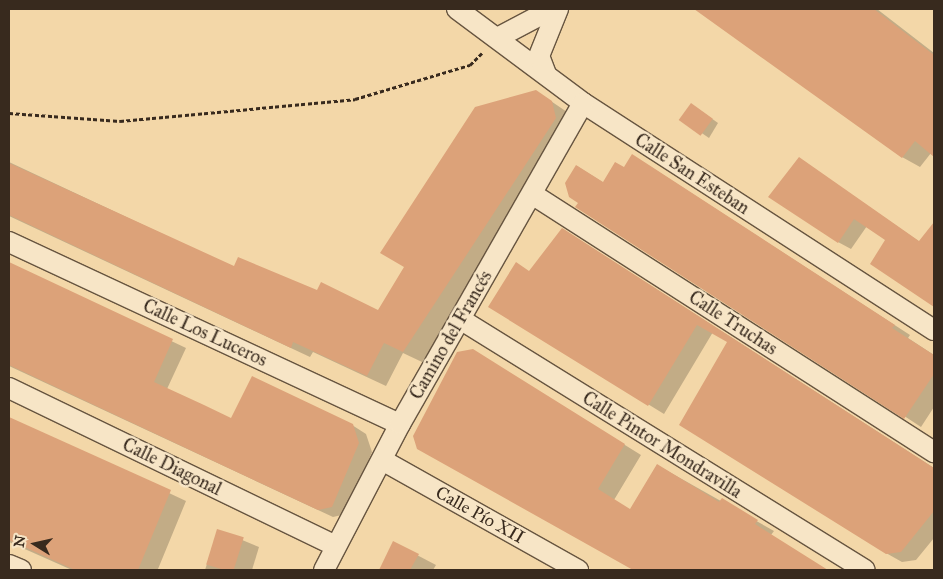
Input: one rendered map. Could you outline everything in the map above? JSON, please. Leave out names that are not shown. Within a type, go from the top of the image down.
[{"type":"street","name":"Calle San Esteban","points":[[457,9],[499,37],[583,103],[934,330]]},
{"type":"street","points":[[499,37],[552,9]]},
{"type":"street","points":[[546,74],[539,56],[558,9]]},
{"type":"street","name":"Camino del Francés","points":[[324,570],[400,424],[583,103]]},
{"type":"street","name":"Calle Truchas","points":[[532,194],[934,452]]},
{"type":"street","name":"Calle Los Luceros","points":[[9,242],[400,424]]},
{"type":"street","name":"Calle Pintor Mondravilla","points":[[460,319],[864,570]]},
{"type":"street","name":"Calle Diagonal","points":[[9,388],[336,546]]},
{"type":"street","name":"Calle Pío XII","points":[[382,460],[578,570]]},
{"type":"street","points":[[9,565],[21,570]]},
{"type":"path","points":[[9,113],[120,121],[355,99],[470,65],[499,37]]},
{"type":"building","points":[[694,9],[874,9],[934,55],[934,157],[915,141],[902,158]]},
{"type":"building","points":[[536,90],[552,101],[556,118],[403,352],[384,343],[367,376],[293,342],[291,348],[9,215],[9,163],[234,266],[238,257],[317,290],[321,282],[378,310],[404,267],[380,253],[475,107]]},
{"type":"building","points":[[691,103],[713,119],[700,136],[679,120]]},
{"type":"building","points":[[632,154],[895,325],[892,328],[934,355],[934,374],[904,419],[575,207],[578,203],[569,197],[565,183],[576,165],[603,182],[615,162],[624,167]]},
{"type":"building","points":[[799,157],[919,241],[934,222],[934,307],[870,264],[885,240],[854,219],[838,243],[768,197]]},
{"type":"building","points":[[562,228],[934,468],[934,511],[901,552],[886,554],[679,425],[727,342],[697,325],[648,406],[488,307],[516,262],[529,271]]},
{"type":"building","points":[[9,262],[173,339],[154,382],[231,418],[252,376],[353,424],[359,443],[332,507],[318,510],[9,365]]},
{"type":"building","points":[[473,349],[625,444],[598,489],[630,509],[657,464],[719,502],[722,498],[758,520],[755,524],[828,570],[633,570],[417,449],[413,436],[457,352]]},
{"type":"building","points":[[9,417],[171,490],[138,570],[75,570],[9,540]]},
{"type":"building","points":[[217,529],[244,537],[234,570],[225,570],[206,564]]},
{"type":"building","points":[[393,541],[419,554],[410,570],[379,570]]}]
